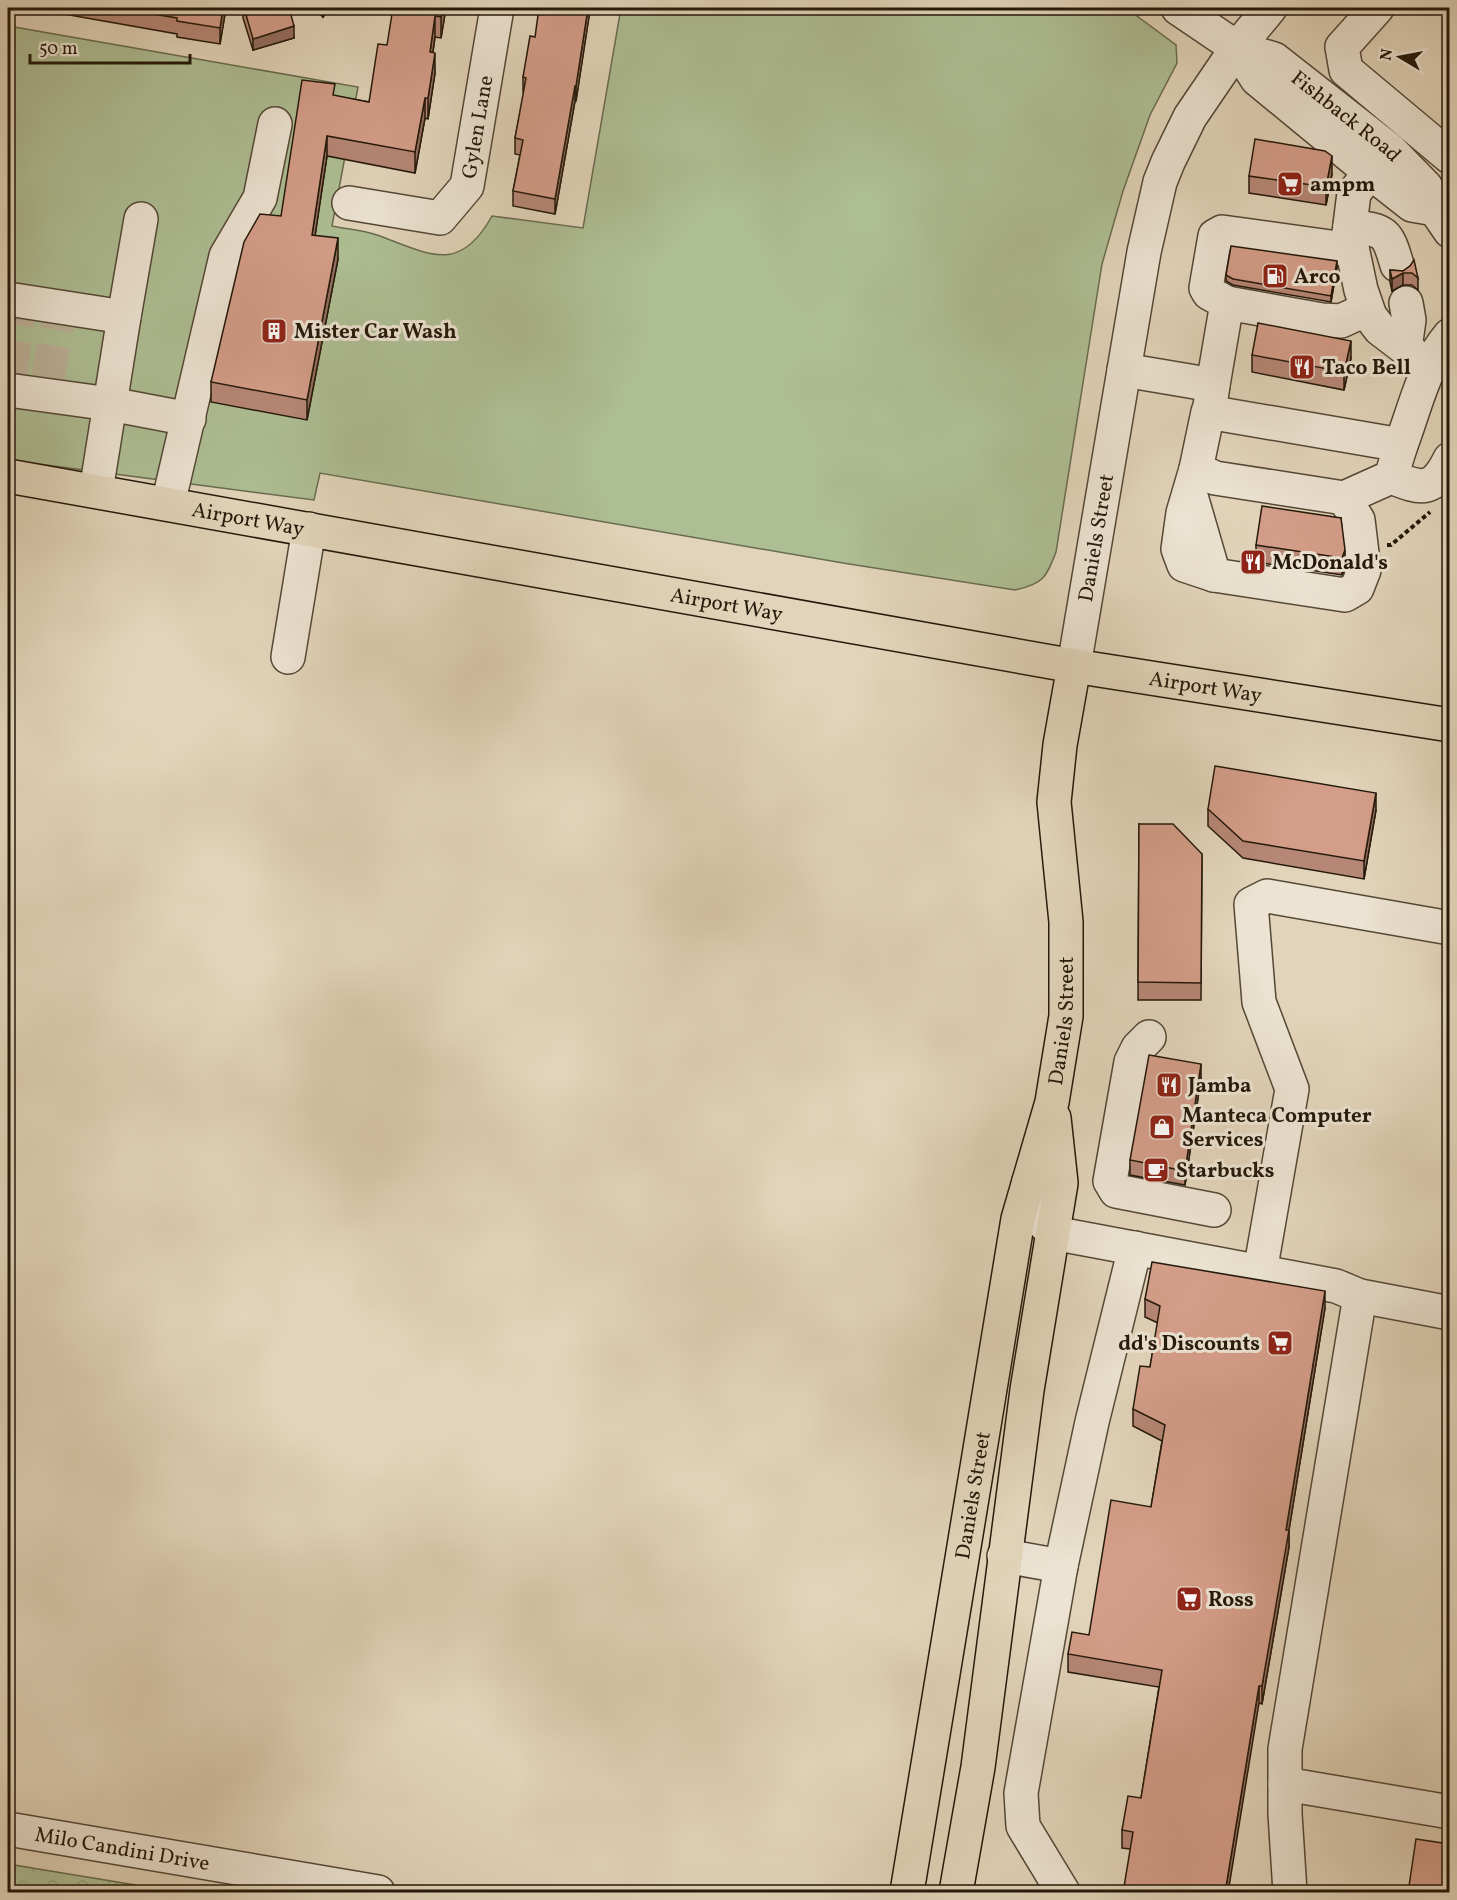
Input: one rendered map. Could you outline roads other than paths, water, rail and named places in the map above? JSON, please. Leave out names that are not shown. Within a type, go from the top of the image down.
[{"type":"main road","name":"Airport Way","points":[[8,476],[1074,666],[1449,725]]},
{"type":"main road","name":"Daniels Street","points":[[907,1893],[1018,1219],[1052,1102],[1066,1016],[1066,922],[1054,802],[1060,745],[1074,666]]},
{"type":"main road","name":"Daniels Street","points":[[956,1893],[978,1767],[1027,1390],[1061,1184],[1052,1102]]},
{"type":"street","name":"Gylen Lane","points":[[349,203],[440,218],[467,186],[497,8]]},
{"type":"street","name":"Fishback Road","points":[[1178,8],[1237,48],[1257,79],[1380,161],[1412,206],[1442,220]]},
{"type":"street","name":"Daniels Street","points":[[1074,666],[1144,252],[1160,182],[1191,117],[1237,48],[1270,8]]},
{"type":"street","points":[[1377,8],[1342,47],[1346,70],[1449,157]]},
{"type":"street","points":[[168,504],[226,256],[260,198],[275,124]]},
{"type":"street","points":[[1410,124],[1354,193],[1351,238],[1361,290],[1370,316],[1380,329],[1417,358]]},
{"type":"street","points":[[96,491],[141,219]]},
{"type":"street","points":[[1367,309],[1341,321],[1227,303],[1209,293],[1206,288],[1215,236],[1222,232],[1351,238],[1378,230],[1385,234],[1392,247],[1397,265]]},
{"type":"street","points":[[1227,303],[1211,398],[1193,480],[1183,513],[1178,549],[1184,565],[1214,575],[1345,595],[1357,588],[1364,570],[1358,520],[1344,498]]},
{"type":"street","points":[[1391,477],[1401,445],[1417,358],[1406,303]]},
{"type":"street","points":[[15,306],[58,315],[124,317]]},
{"type":"street","points":[[1417,358],[1439,348],[1449,335]]},
{"type":"street","points":[[1124,370],[1211,398],[1401,445]]},
{"type":"street","points":[[8,384],[46,387],[110,404],[189,419]]},
{"type":"street","points":[[1193,480],[1215,478],[1344,498],[1391,477],[1417,488],[1435,484],[1449,459]]},
{"type":"street","points":[[288,657],[309,529]]},
{"type":"street","points":[[1260,1272],[1292,1089],[1259,1002],[1251,904],[1267,896],[1449,928]]},
{"type":"street","points":[[1149,1037],[1138,1048],[1131,1062],[1110,1181],[1116,1191],[1214,1210]]},
{"type":"street","points":[[1029,1181],[1034,1213],[1053,1233],[1336,1286],[1360,1296],[1449,1307]]},
{"type":"street","points":[[1063,1893],[1023,1826],[1021,1793],[1061,1566],[1092,1422],[1135,1248]]},
{"type":"street","points":[[1290,1893],[1285,1814],[1285,1749],[1360,1296]]},
{"type":"street","points":[[1004,1556],[1061,1566]]},
{"type":"street","points":[[1285,1784],[1449,1812]]},
{"type":"street","name":"Milo Candini Drive","points":[[8,1829],[378,1893]]},
{"type":"tunnel","points":[[10,374],[18,317]]},
{"type":"tunnel","points":[[48,378],[58,322]]},
{"type":"place","name":"ampm","points":[[1290,184]]},
{"type":"place","name":"Arco","points":[[1275,276]]},
{"type":"place","name":"Mister Car Wash","points":[[274,331]]},
{"type":"place","name":"Taco Bell","points":[[1302,367]]},
{"type":"place","name":"McDonald's","points":[[1253,562]]},
{"type":"place","name":"Jamba","points":[[1169,1085]]},
{"type":"place","name":"Manteca Computer Services","points":[[1162,1127]]},
{"type":"place","name":"Starbucks","points":[[1156,1170]]},
{"type":"place","name":"dd's Discounts","points":[[1280,1343]]},
{"type":"place","name":"Ross","points":[[1189,1599]]}]
